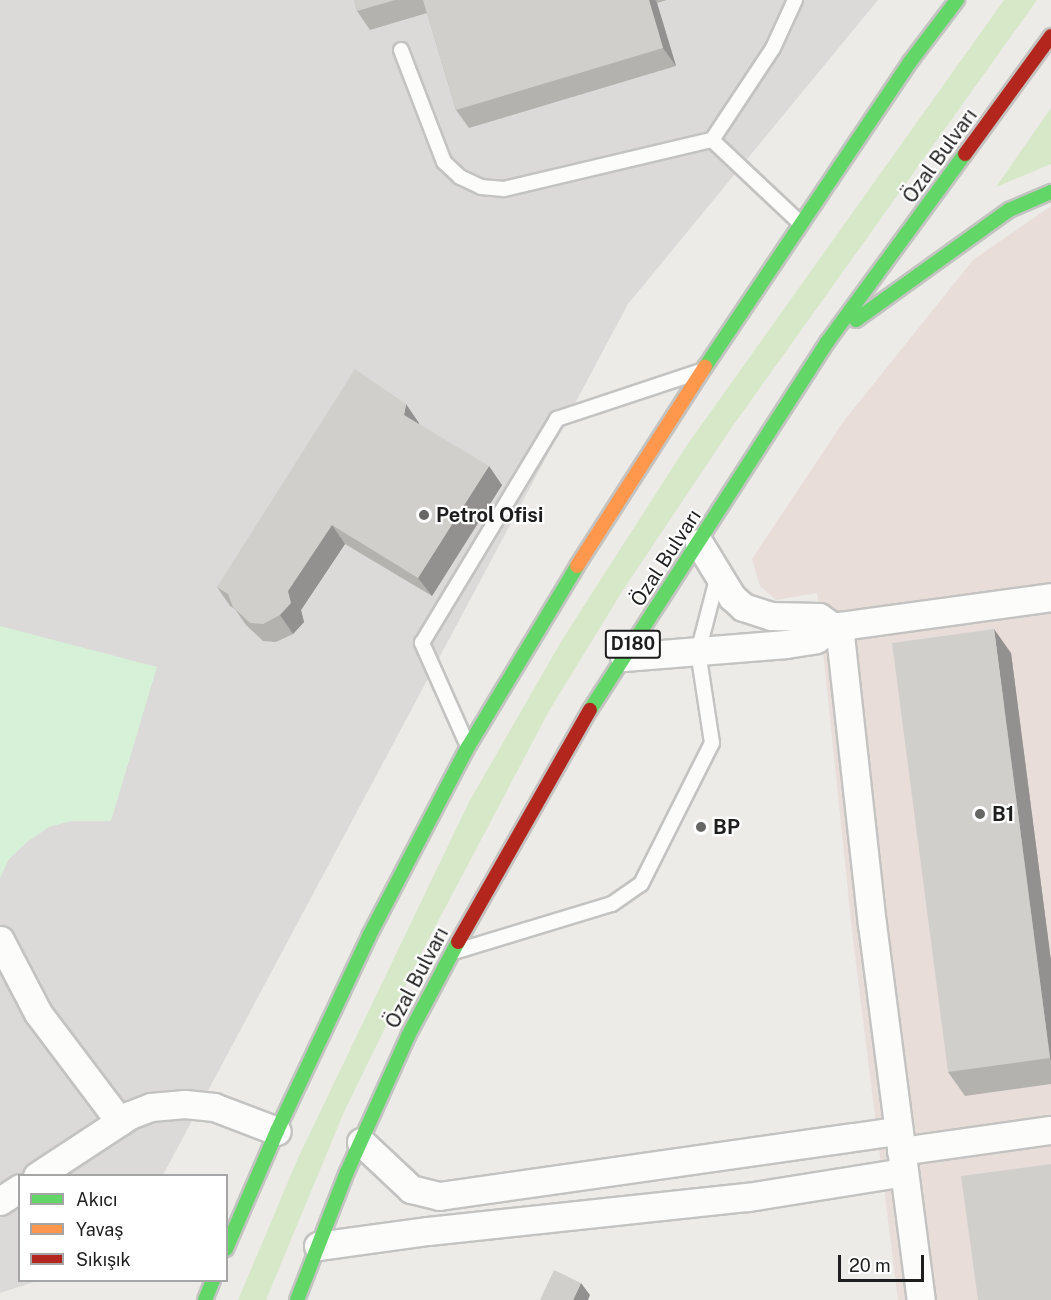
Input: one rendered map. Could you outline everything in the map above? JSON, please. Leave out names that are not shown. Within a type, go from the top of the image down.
[{"type":"highway","points":[[910,62],[943,0]]},
{"type":"highway","points":[[228,1244],[276,1131],[384,906],[468,747],[585,553],[757,287],[802,225],[910,62],[957,0]]},
{"type":"highway","name":"Özal Bulvarı","points":[[297,1300],[361,1142],[408,1036],[556,766],[828,341],[1051,36]]},
{"type":"highway","points":[[828,341],[1009,210],[1051,192]]},
{"type":"highway","points":[[205,1300],[213,1282]]},
{"type":"street","points":[[699,543],[732,597],[743,607],[771,616],[819,617],[836,626]]},
{"type":"street","points":[[624,657],[698,652],[816,639],[836,626],[1051,597]]},
{"type":"street","points":[[836,626],[921,1300]]},
{"type":"street","points":[[0,940],[38,1013],[120,1122]]},
{"type":"street","points":[[40,1174],[120,1122],[151,1107],[185,1104],[214,1107],[276,1131]]},
{"type":"street","points":[[361,1142],[411,1190],[439,1196],[901,1151],[1051,1130]]},
{"type":"street","points":[[318,1246],[428,1231],[748,1197],[901,1151]]},
{"type":"street","points":[[0,1201],[18,1189]]},
{"type":"lane","points":[[400,50],[444,162],[460,177],[481,188],[504,189],[712,140],[773,48],[795,0]]},
{"type":"lane","points":[[712,140],[802,225]]},
{"type":"lane","points":[[468,747],[422,643],[557,419],[682,375],[703,371]]},
{"type":"lane","points":[[452,953],[612,904],[641,884],[712,743],[698,652],[718,574]]},
{"type":"shaded area","points":[[0,0],[878,0],[628,304],[164,1174],[18,1174],[18,1282],[34,1282],[0,1293]]},
{"type":"shaded area","points":[[1051,206],[1051,1300],[898,1300],[853,940],[817,593],[776,600],[760,586],[752,559],[843,422],[973,260]]},
{"type":"green space","points":[[1004,0],[1037,0],[732,427],[623,590],[549,711],[425,946],[344,1112],[266,1300],[238,1300],[298,1158],[469,802],[562,640],[687,445]]},
{"type":"green space","points":[[1051,108],[1051,164],[996,187]]},
{"type":"green space","points":[[0,626],[157,667],[111,821],[71,821],[49,827],[27,842],[9,859],[0,878]]},
{"type":"building","points":[[354,0],[395,0],[357,11]]},
{"type":"building","points":[[423,0],[649,0],[663,48],[456,110]]},
{"type":"building","points":[[355,369],[406,404],[404,415],[489,466],[418,578],[332,525],[288,591],[291,603],[280,615],[263,624],[250,623],[233,607],[228,594],[217,587]]},
{"type":"building","name":"B1","points":[[994,629],[1050,1058],[948,1072],[892,643]]},
{"type":"building","points":[[1051,1164],[1051,1300],[978,1300],[961,1176]]},
{"type":"building","points":[[554,1270],[581,1283],[573,1300],[540,1300]]},
{"type":"traffic: fast","points":[[705,367],[910,62],[957,0]]},
{"type":"traffic: fast","points":[[590,710],[828,341],[965,154]]},
{"type":"traffic: fast","points":[[856,320],[1009,210],[1051,192]]},
{"type":"traffic: fast","points":[[228,1244],[277,1131],[369,936],[468,747],[577,566]]},
{"type":"traffic: fast","points":[[297,1300],[347,1172],[408,1036],[458,942]]},
{"type":"traffic: fast","points":[[205,1300],[212,1282]]},
{"type":"traffic: slow","points":[[577,566],[705,367]]},
{"type":"traffic: jam","points":[[965,154],[1051,36]]},
{"type":"traffic: jam","points":[[458,942],[590,710]]},
{"type":"place","name":"Petrol Ofisi","points":[[424,515]]},
{"type":"place","name":"B1","points":[[980,814]]},
{"type":"place","name":"BP","points":[[701,827]]}]
